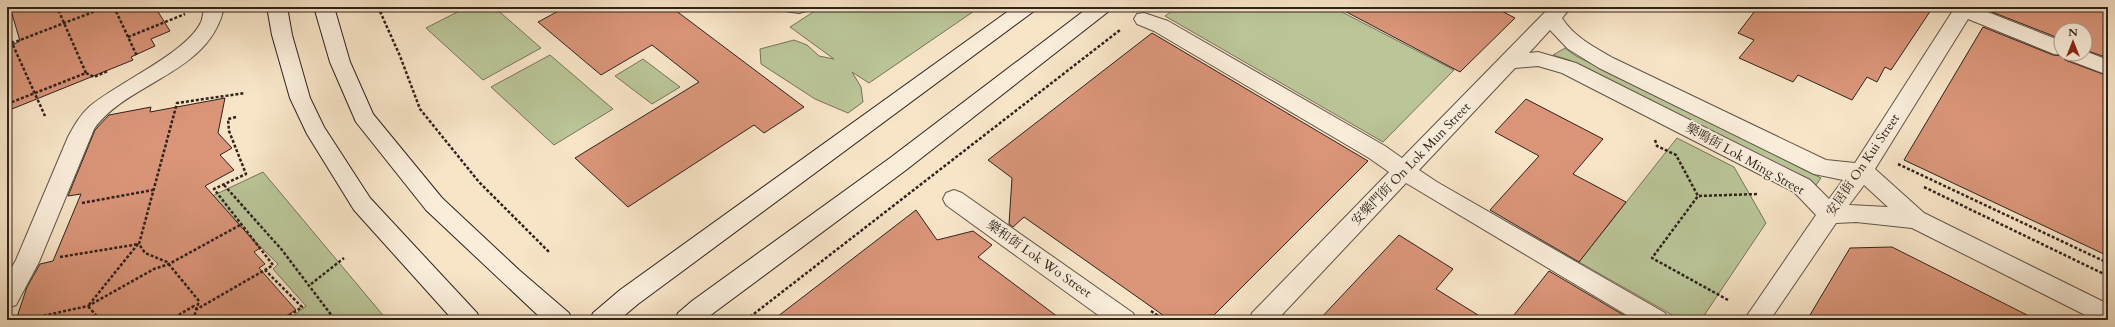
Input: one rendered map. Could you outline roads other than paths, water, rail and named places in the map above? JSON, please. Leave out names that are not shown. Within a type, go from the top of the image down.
[{"type":"street","points":[[7,298],[27,262],[79,137],[89,120],[106,104],[176,59],[197,42],[214,17],[214,7]]},
{"type":"street","points":[[277,7],[282,35],[300,98],[315,129],[362,204],[468,320]]},
{"type":"street","points":[[324,7],[340,62],[364,117],[434,204],[511,277],[560,320]]},
{"type":"street","points":[[792,7],[798,7]]},
{"type":"street","points":[[602,320],[629,297],[1027,7]]},
{"type":"street","points":[[687,320],[707,303],[898,164],[1102,7]]},
{"type":"street","points":[[1962,8],[2053,46]]},
{"type":"street","name":"安居街 On Kui Street","points":[[1756,320],[1866,165],[1962,8]]},
{"type":"street","name":"樂鳴街 Lok Ming Street","points":[[1556,12],[1569,40],[1587,53],[1606,63],[1822,168],[1846,172],[1866,165]]},
{"type":"street","name":"安樂門街 On Lok Mun Street","points":[[1261,320],[1556,12]]},
{"type":"street","points":[[1144,19],[1161,26],[1405,170],[1429,188],[1656,320]]},
{"type":"street","name":"樂鳴街 Lok Ming Street","points":[[1509,61],[1538,59],[1554,62],[1592,78],[1802,186],[1830,215]]},
{"type":"street","points":[[2093,62],[2108,68]]},
{"type":"street","points":[[1866,165],[1916,219],[2108,315]]},
{"type":"street","name":"樂和街 Lok Wo Street","points":[[954,199],[1124,320]]},
{"type":"street","points":[[1830,215],[1856,213],[1916,219]]}]
